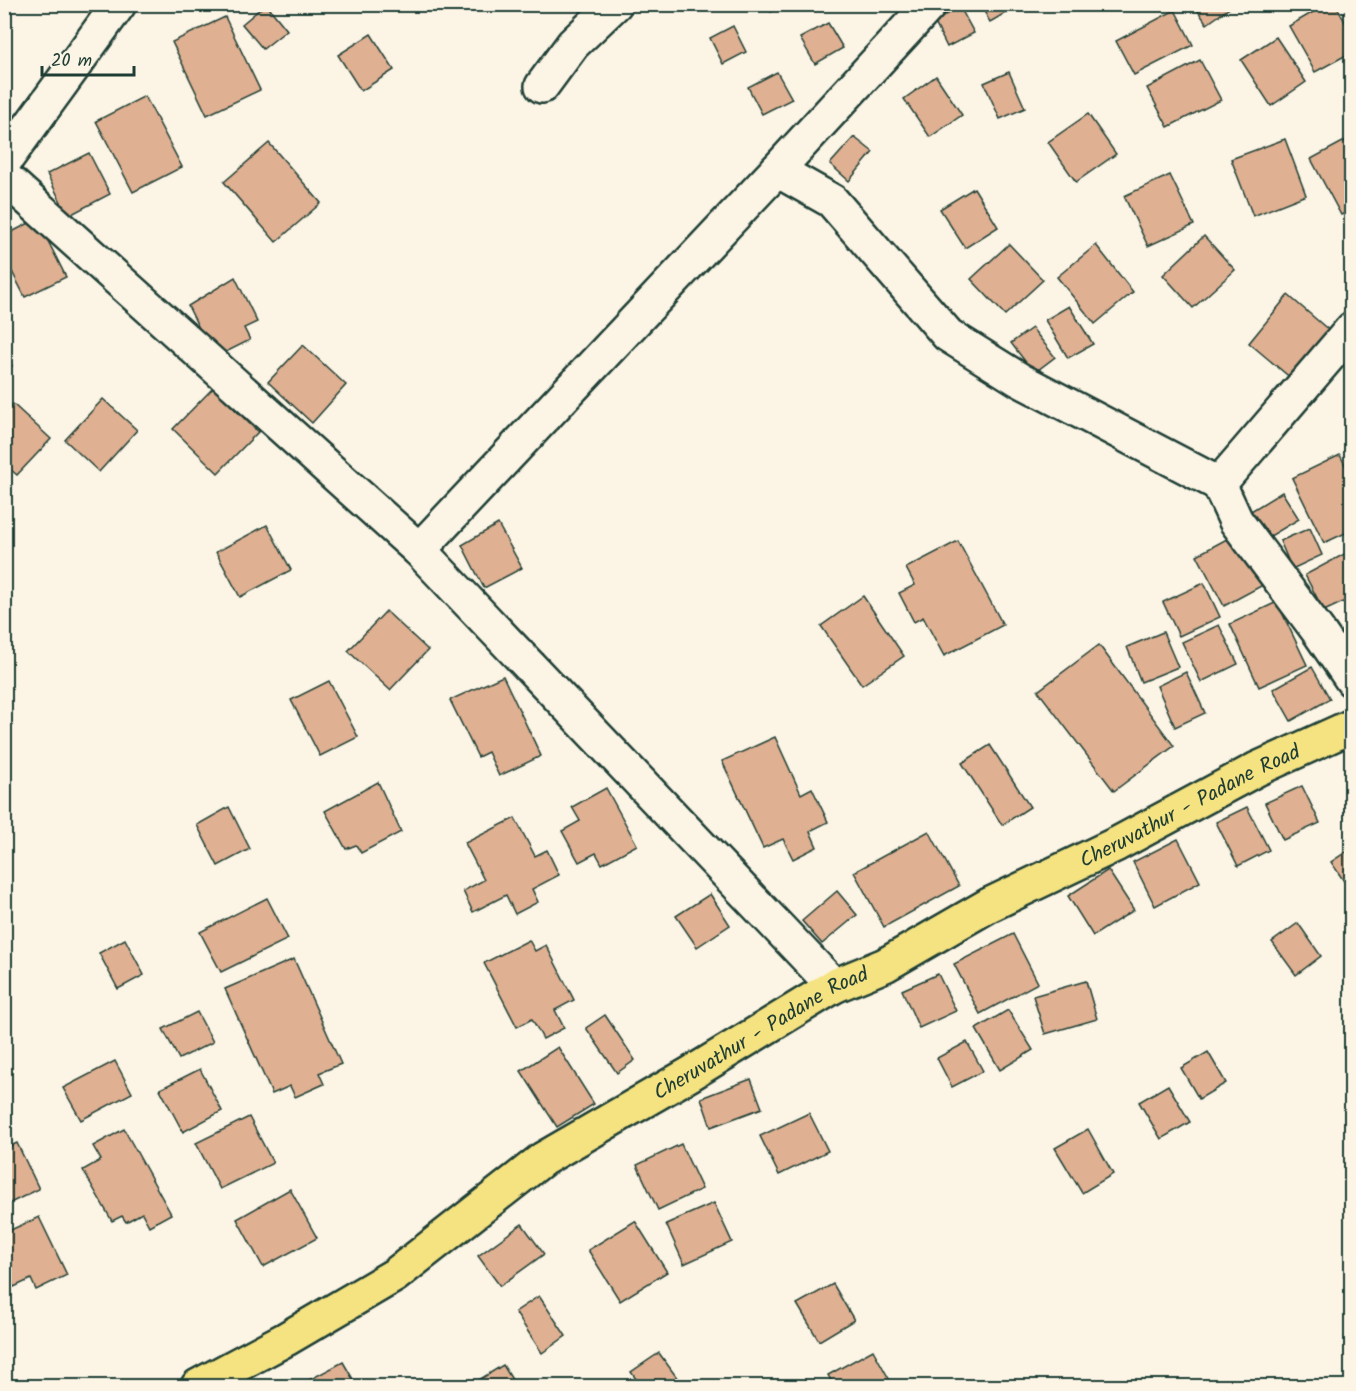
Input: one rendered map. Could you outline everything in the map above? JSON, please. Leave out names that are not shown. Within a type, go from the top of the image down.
[{"type":"main road","name":"Cheruvathur - Padane Road","points":[[198,1386],[286,1339],[395,1275],[543,1159],[690,1074],[834,986],[885,965],[989,904],[1117,844],[1257,769],[1352,726]]},
{"type":"street","points":[[4,162],[119,4]]},
{"type":"street","points":[[542,86],[573,44],[615,4]]},
{"type":"street","points":[[419,550],[930,4]]},
{"type":"street","points":[[777,170],[832,201],[948,335],[1020,380],[1218,484],[1236,521],[1352,680]]},
{"type":"street","points":[[4,177],[419,550],[834,986]]},
{"type":"street","points":[[1218,484],[1352,329]]},
{"type":"building","points":[[266,4],[287,30],[263,49],[242,24]]},
{"type":"building","points":[[768,4],[786,4],[771,12]]},
{"type":"building","points":[[980,4],[1021,4],[990,22]]},
{"type":"building","points":[[1193,4],[1235,4],[1207,24]]},
{"type":"building","points":[[1327,4],[1335,4],[1352,34],[1352,52],[1315,72],[1289,26]]},
{"type":"building","points":[[960,7],[974,33],[947,47],[934,21]]},
{"type":"building","points":[[1175,10],[1193,45],[1134,75],[1116,41]]},
{"type":"building","points":[[225,17],[260,90],[207,115],[172,42]]},
{"type":"building","points":[[828,23],[843,48],[815,64],[800,38]]},
{"type":"building","points":[[733,26],[746,52],[723,64],[710,38]]},
{"type":"building","points":[[371,34],[394,70],[361,91],[338,55]]},
{"type":"building","points":[[1276,37],[1306,82],[1271,106],[1241,60]]},
{"type":"building","points":[[1200,60],[1221,100],[1168,127],[1147,88]]},
{"type":"building","points":[[777,72],[792,99],[762,114],[748,87]]},
{"type":"building","points":[[1009,72],[1025,108],[1000,119],[984,83]]},
{"type":"building","points":[[936,76],[962,115],[930,137],[904,99]]},
{"type":"building","points":[[145,96],[182,167],[133,192],[96,121]]},
{"type":"building","points":[[1088,114],[1116,154],[1076,182],[1048,142]]},
{"type":"building","points":[[854,137],[873,152],[849,181],[830,164]]},
{"type":"building","points":[[1352,137],[1352,210],[1341,215],[1311,159]]},
{"type":"building","points":[[1285,139],[1306,195],[1253,216],[1231,159]]},
{"type":"building","points":[[269,143],[321,203],[276,242],[224,182]]},
{"type":"building","points":[[89,153],[110,194],[68,216],[47,174]]},
{"type":"building","points":[[1170,175],[1194,225],[1148,246],[1124,196]]},
{"type":"building","points":[[974,188],[998,227],[965,248],[940,209]]},
{"type":"building","points":[[37,219],[66,277],[25,297],[4,256],[4,236]]},
{"type":"building","points":[[1204,236],[1235,270],[1193,308],[1163,275]]},
{"type":"building","points":[[1009,244],[1043,280],[1005,315],[971,279]]},
{"type":"building","points":[[1096,245],[1133,292],[1095,324],[1057,277]]},
{"type":"building","points":[[235,277],[257,322],[244,328],[250,340],[214,358],[188,306]]},
{"type":"building","points":[[1288,295],[1331,332],[1292,379],[1249,343]]},
{"type":"building","points":[[1069,306],[1093,344],[1068,358],[1045,320]]},
{"type":"building","points":[[1032,328],[1055,357],[1034,373],[1011,343]]},
{"type":"building","points":[[303,345],[346,385],[312,423],[268,382]]},
{"type":"building","points":[[4,351],[12,366],[4,370]]},
{"type":"building","points":[[213,388],[258,432],[218,473],[173,429]]},
{"type":"building","points":[[103,399],[137,430],[99,472],[65,440]]},
{"type":"building","points":[[13,404],[51,439],[17,475],[4,464],[4,413]]},
{"type":"building","points":[[1340,455],[1352,478],[1352,530],[1324,543],[1292,478]]},
{"type":"building","points":[[1282,492],[1299,519],[1262,541],[1246,514]]},
{"type":"building","points":[[498,524],[522,568],[484,588],[462,545]]},
{"type":"building","points":[[267,525],[291,570],[240,597],[216,552]]},
{"type":"building","points":[[1310,528],[1322,555],[1292,569],[1280,541]]},
{"type":"building","points":[[1236,534],[1263,585],[1224,606],[1197,555]]},
{"type":"building","points":[[958,541],[1003,625],[944,656],[923,617],[914,622],[899,593],[915,585],[906,568]]},
{"type":"building","points":[[1350,551],[1352,555],[1352,598],[1324,611],[1305,575]]},
{"type":"building","points":[[1204,583],[1220,617],[1179,636],[1163,602]]},
{"type":"building","points":[[863,596],[904,656],[862,685],[821,626]]},
{"type":"building","points":[[1277,602],[1307,665],[1259,687],[1230,624]]},
{"type":"building","points":[[386,611],[428,650],[390,690],[348,651]]},
{"type":"building","points":[[1219,625],[1238,664],[1201,682],[1182,642]]},
{"type":"building","points":[[1163,632],[1178,667],[1141,682],[1127,647]]},
{"type":"building","points":[[1099,645],[1174,746],[1114,791],[1038,691]]},
{"type":"building","points":[[1312,667],[1330,699],[1291,721],[1273,689]]},
{"type":"building","points":[[1186,672],[1205,713],[1175,727],[1157,686]]},
{"type":"building","points":[[503,676],[541,756],[499,776],[488,752],[478,757],[450,700]]},
{"type":"building","points":[[329,681],[358,737],[320,756],[291,700]]},
{"type":"building","points":[[775,737],[801,794],[812,788],[828,822],[810,831],[817,847],[793,859],[783,839],[763,848],[722,761]]},
{"type":"building","points":[[990,745],[1030,807],[1002,825],[962,763]]},
{"type":"building","points":[[378,782],[401,832],[361,853],[356,845],[346,849],[325,811]]},
{"type":"building","points":[[1302,786],[1320,823],[1283,840],[1265,803]]},
{"type":"building","points":[[606,788],[637,845],[602,864],[596,853],[579,862],[562,831],[580,821],[572,807]]},
{"type":"building","points":[[229,807],[250,849],[218,866],[197,825]]},
{"type":"building","points":[[1247,807],[1269,850],[1238,866],[1216,822]]},
{"type":"building","points":[[515,818],[535,856],[547,850],[559,875],[532,889],[538,902],[515,914],[506,895],[473,912],[463,891],[484,880],[465,843]]},
{"type":"building","points":[[929,831],[959,886],[884,927],[854,872]]},
{"type":"building","points":[[1178,839],[1200,882],[1155,906],[1133,862]]},
{"type":"building","points":[[1352,848],[1352,893],[1331,862]]},
{"type":"building","points":[[1108,870],[1134,910],[1093,936],[1068,896]]},
{"type":"building","points":[[837,891],[857,915],[822,944],[802,921]]},
{"type":"building","points":[[710,894],[730,925],[697,947],[676,916]]},
{"type":"building","points":[[267,898],[288,939],[221,972],[200,932]]},
{"type":"building","points":[[1298,923],[1321,956],[1296,975],[1272,942]]},
{"type":"building","points":[[1013,934],[1038,983],[980,1014],[954,964]]},
{"type":"building","points":[[125,939],[144,975],[118,989],[99,953]]},
{"type":"building","points":[[529,940],[535,951],[546,945],[574,1000],[555,1010],[564,1028],[543,1039],[532,1019],[517,1027],[484,963]]},
{"type":"building","points":[[294,959],[341,1064],[319,1073],[324,1084],[295,1097],[290,1086],[272,1094],[225,989]]},
{"type":"building","points":[[938,974],[956,1011],[919,1028],[902,990]]},
{"type":"building","points":[[1086,981],[1097,1019],[1045,1034],[1033,996]]},
{"type":"building","points":[[1008,1010],[1033,1050],[1000,1070],[976,1029]]},
{"type":"building","points":[[197,1012],[213,1042],[179,1059],[163,1029]]},
{"type":"building","points":[[605,1015],[635,1060],[617,1073],[586,1028]]},
{"type":"building","points":[[967,1042],[983,1071],[952,1087],[937,1058]]},
{"type":"building","points":[[558,1047],[594,1104],[557,1127],[521,1071]]},
{"type":"building","points":[[1208,1052],[1226,1083],[1199,1099],[1181,1068]]},
{"type":"building","points":[[115,1061],[132,1093],[81,1120],[63,1088]]},
{"type":"building","points":[[200,1069],[222,1111],[183,1132],[160,1089]]},
{"type":"building","points":[[751,1079],[762,1108],[711,1127],[701,1098]]},
{"type":"building","points":[[1168,1085],[1190,1122],[1161,1139],[1139,1102]]},
{"type":"building","points":[[809,1113],[828,1151],[779,1175],[760,1136]]},
{"type":"building","points":[[249,1117],[273,1163],[220,1189],[196,1143]]},
{"type":"building","points":[[124,1129],[171,1214],[149,1226],[142,1213],[126,1222],[122,1216],[112,1221],[83,1170],[101,1160],[93,1146]]},
{"type":"building","points":[[1088,1129],[1113,1174],[1082,1193],[1055,1148]]},
{"type":"building","points":[[17,1143],[39,1189],[4,1206],[4,1149]]},
{"type":"building","points":[[681,1144],[702,1189],[658,1210],[637,1165]]},
{"type":"building","points":[[290,1189],[317,1238],[263,1267],[237,1219]]},
{"type":"building","points":[[714,1203],[732,1242],[684,1264],[666,1224]]},
{"type":"building","points":[[39,1217],[67,1275],[36,1290],[31,1279],[14,1287],[4,1268],[4,1233]]},
{"type":"building","points":[[635,1221],[667,1272],[620,1301],[588,1250]]},
{"type":"building","points":[[522,1224],[544,1254],[500,1286],[478,1256]]},
{"type":"building","points":[[833,1284],[854,1320],[819,1341],[797,1304]]},
{"type":"building","points":[[539,1296],[566,1336],[542,1353],[515,1312]]},
{"type":"building","points":[[873,1350],[893,1386],[834,1386],[828,1375]]},
{"type":"building","points":[[659,1353],[678,1379],[667,1386],[641,1386],[631,1372]]},
{"type":"building","points":[[343,1362],[357,1386],[310,1386],[307,1381]]},
{"type":"building","points":[[503,1365],[516,1386],[469,1386]]}]
